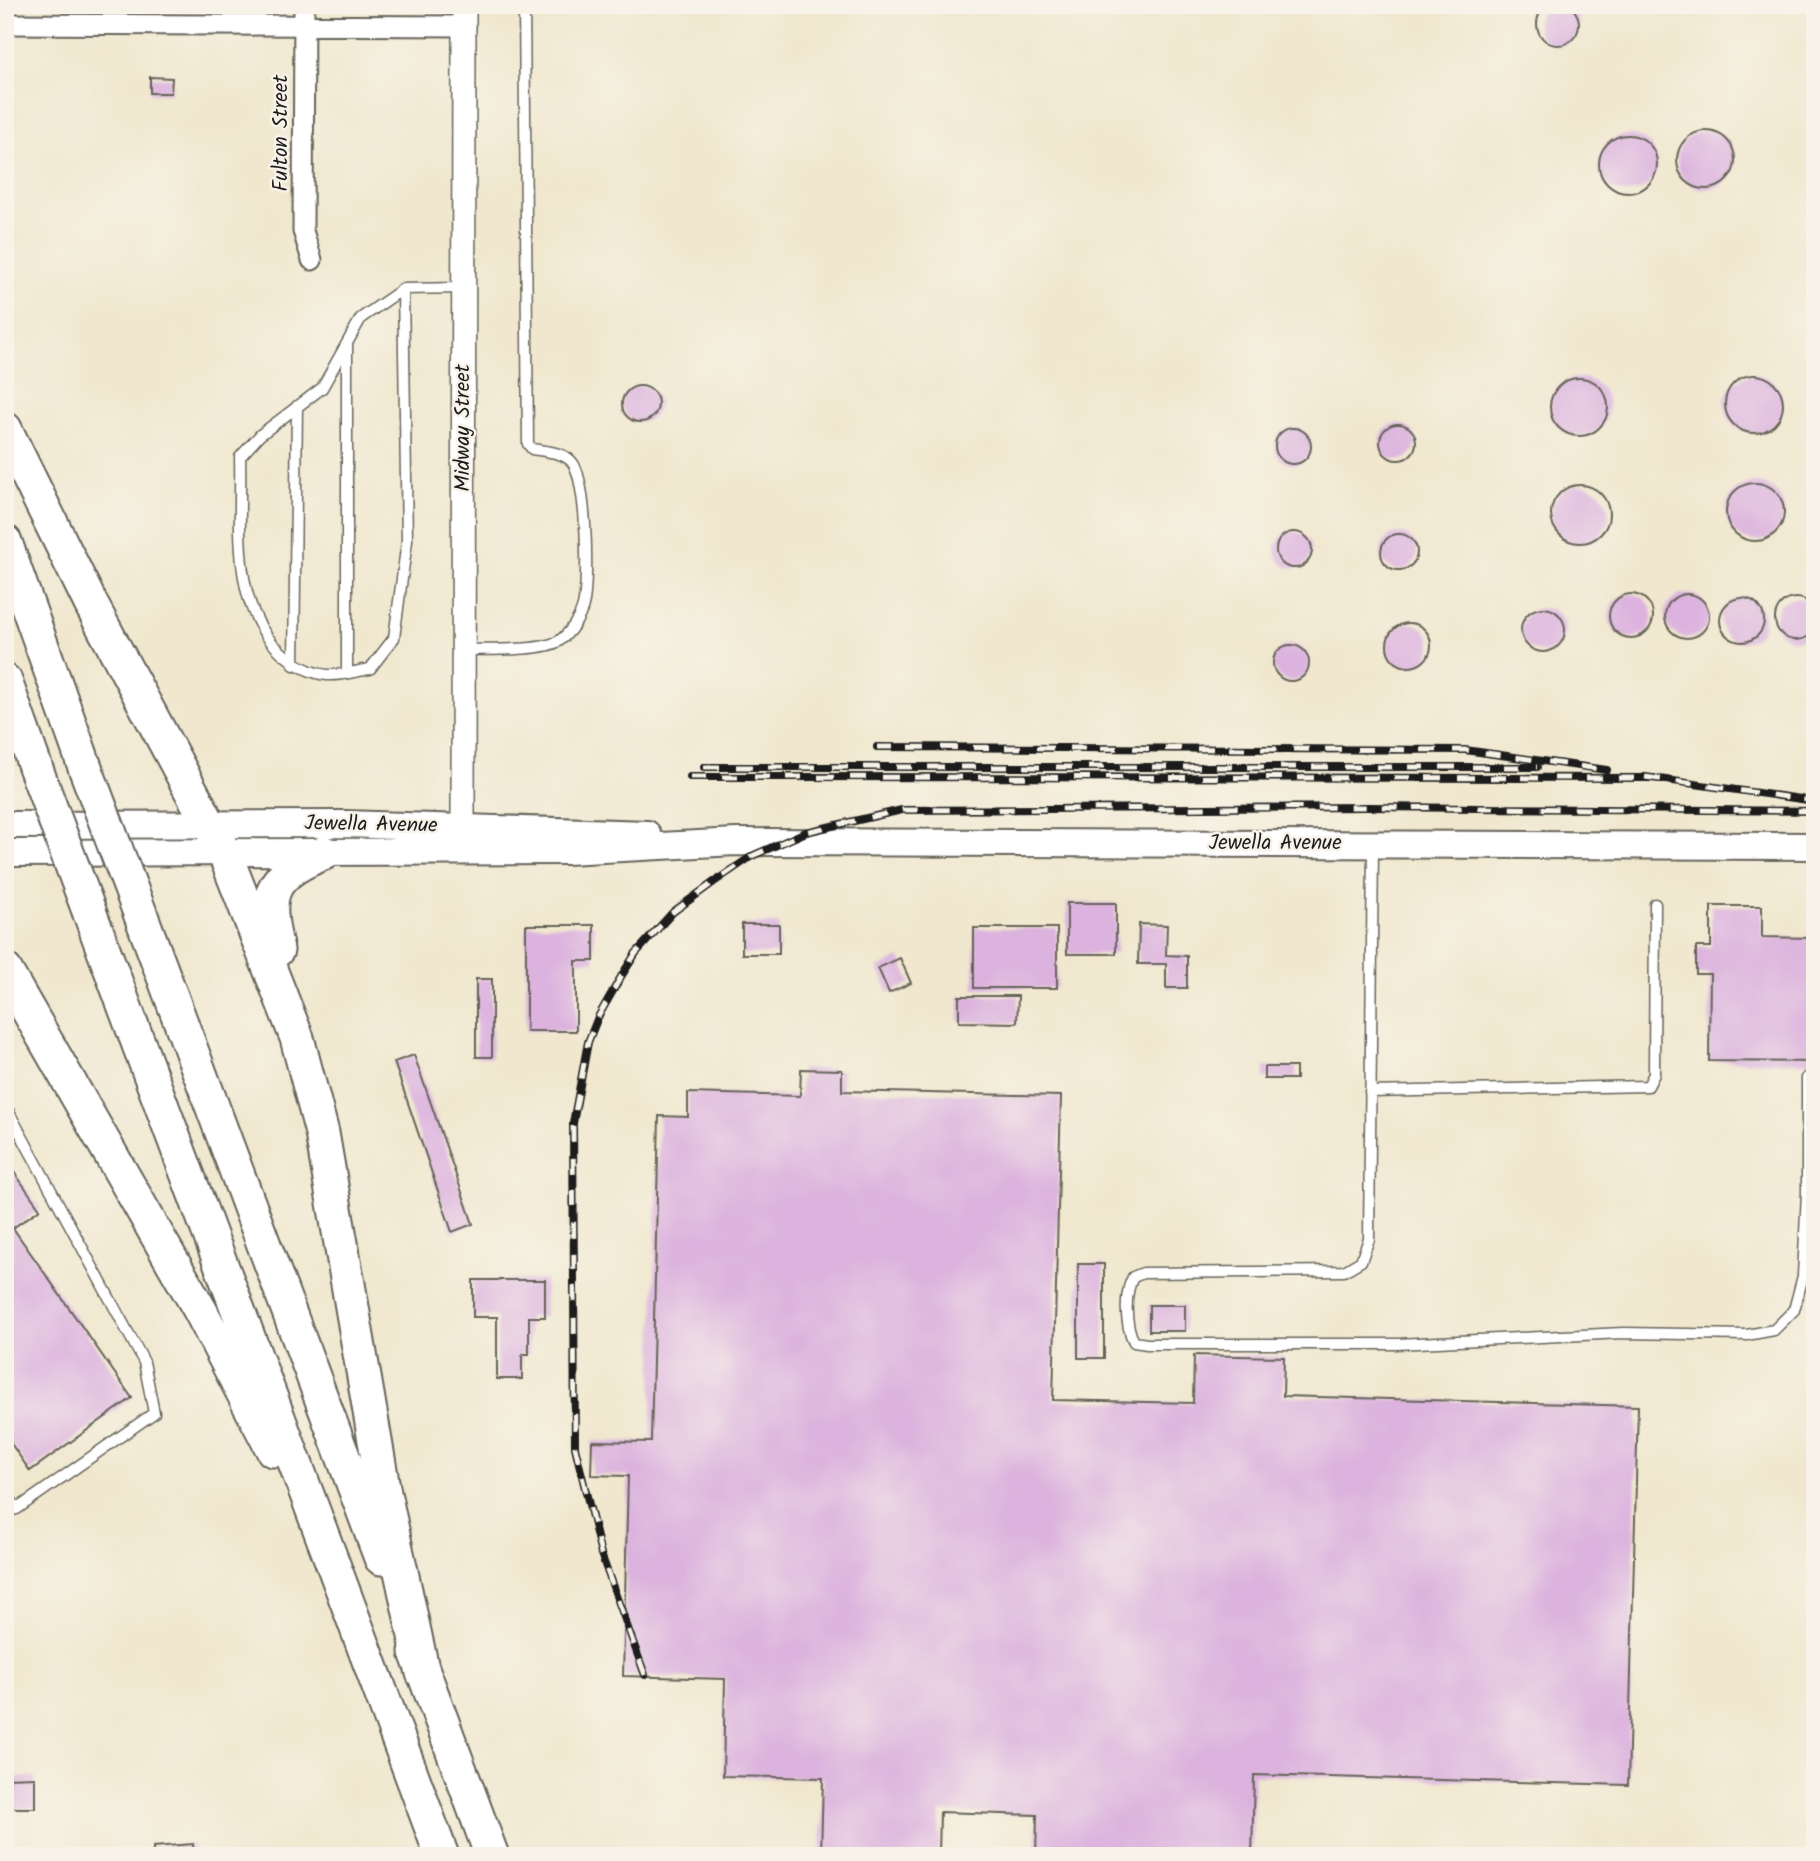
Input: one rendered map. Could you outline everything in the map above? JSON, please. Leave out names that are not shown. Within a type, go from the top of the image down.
[{"type":"highway","points":[[5,429],[92,606],[225,854],[297,1038]]},
{"type":"highway","points":[[5,542],[86,770],[492,1856]]},
{"type":"highway","points":[[5,681],[442,1856]]},
{"type":"highway","points":[[324,853],[289,869],[270,896],[276,945],[322,1133],[384,1493],[424,1673]]},
{"type":"highway","points":[[5,970],[200,1310],[245,1400],[325,1542]]},
{"type":"main road","name":"Jewella Avenue","points":[[5,825],[209,824],[463,839],[566,851],[736,842],[1815,846]]},
{"type":"main road","name":"Jewella Avenue","points":[[5,853],[324,853],[463,839]]},
{"type":"street","name":"Fulton Street","points":[[304,5],[303,231],[312,260]]},
{"type":"street","points":[[5,24],[304,26],[464,15]]},
{"type":"street","name":"Midway Street","points":[[463,839],[464,15]]},
{"type":"lane","points":[[462,650],[551,644],[571,629],[583,604],[586,551],[580,481],[575,465],[567,457],[531,449],[528,444],[524,5]]},
{"type":"lane","points":[[403,289],[407,541],[394,638],[370,669],[327,675],[294,664],[267,640],[249,606],[244,575],[240,457],[260,435],[322,388],[361,318],[403,289],[463,288]]},
{"type":"lane","points":[[347,340],[347,672]]},
{"type":"lane","points":[[294,664],[296,406]]},
{"type":"lane","points":[[1373,844],[1369,1239],[1361,1261],[1344,1271],[1143,1273],[1133,1277],[1128,1286],[1128,1331],[1134,1342],[1147,1345],[1397,1345],[1623,1333],[1747,1335],[1774,1330],[1794,1310],[1803,1276],[1807,1192],[1807,1078]]},
{"type":"lane","points":[[1370,1092],[1648,1086],[1654,1074],[1656,904]]},
{"type":"lane","points":[[5,1105],[65,1210],[144,1363],[154,1413],[18,1509],[5,1512]]},
{"type":"lane","points":[[5,1492],[18,1509]]},
{"type":"building","points":[[1558,3],[1573,9],[1579,24],[1573,39],[1558,45],[1543,39],[1537,24],[1543,9]]},
{"type":"building","points":[[150,77],[172,78],[171,93],[150,93]]},
{"type":"building","points":[[1700,131],[1712,131],[1727,139],[1735,154],[1735,166],[1727,181],[1712,189],[1700,189],[1685,181],[1677,166],[1677,154],[1685,139]]},
{"type":"building","points":[[1622,135],[1634,135],[1649,143],[1657,158],[1657,170],[1649,185],[1634,193],[1622,193],[1607,185],[1599,170],[1599,158],[1607,143]]},
{"type":"building","points":[[1748,375],[1760,375],[1775,383],[1783,398],[1783,410],[1775,425],[1760,433],[1748,433],[1733,425],[1725,410],[1725,398],[1733,383]]},
{"type":"building","points":[[1573,378],[1585,378],[1600,386],[1608,401],[1608,413],[1600,428],[1585,436],[1573,436],[1558,428],[1550,413],[1550,401],[1558,386]]},
{"type":"building","points":[[640,386],[653,391],[658,404],[653,417],[640,422],[627,417],[622,404],[627,391]]},
{"type":"building","points":[[1398,424],[1411,429],[1416,442],[1411,455],[1398,460],[1385,455],[1380,442],[1385,429]]},
{"type":"building","points":[[1293,428],[1306,433],[1311,446],[1306,459],[1293,464],[1280,459],[1275,446],[1280,433]]},
{"type":"building","points":[[1749,483],[1761,483],[1776,491],[1784,506],[1784,518],[1776,533],[1761,541],[1749,541],[1734,533],[1726,518],[1726,506],[1734,491]]},
{"type":"building","points":[[1574,485],[1586,485],[1601,493],[1609,508],[1609,520],[1601,535],[1586,543],[1574,543],[1559,535],[1551,520],[1551,508],[1559,493]]},
{"type":"building","points":[[1294,532],[1307,537],[1312,550],[1307,563],[1294,568],[1281,563],[1276,550],[1281,537]]},
{"type":"building","points":[[1399,534],[1412,539],[1417,552],[1412,565],[1399,570],[1386,565],[1381,552],[1386,539]]},
{"type":"building","points":[[1631,594],[1646,601],[1653,616],[1646,631],[1631,638],[1616,631],[1609,616],[1616,601]]},
{"type":"building","points":[[1687,594],[1702,601],[1709,616],[1702,631],[1687,638],[1672,631],[1665,616],[1672,601]]},
{"type":"building","points":[[1742,598],[1757,605],[1764,620],[1757,635],[1742,642],[1727,635],[1720,620],[1727,605]]},
{"type":"building","points":[[1796,598],[1811,604],[1817,619],[1811,634],[1796,640],[1781,634],[1775,619],[1781,604]]},
{"type":"building","points":[[1543,608],[1558,615],[1565,630],[1558,645],[1543,652],[1528,645],[1521,630],[1528,615]]},
{"type":"building","points":[[1409,623],[1424,630],[1431,645],[1424,660],[1409,667],[1394,660],[1387,645],[1394,630]]},
{"type":"building","points":[[1291,645],[1304,650],[1309,663],[1304,676],[1291,681],[1278,676],[1273,663],[1278,650]]},
{"type":"building","points":[[1067,903],[1116,903],[1116,954],[1067,954]]},
{"type":"building","points":[[1711,906],[1762,906],[1762,937],[1815,938],[1815,1062],[1709,1061],[1710,974],[1696,974],[1696,947],[1711,947]]},
{"type":"building","points":[[742,924],[779,924],[779,954],[742,954]]},
{"type":"building","points":[[1139,924],[1167,925],[1166,955],[1187,956],[1187,988],[1166,988],[1166,964],[1138,964]]},
{"type":"building","points":[[526,925],[594,925],[594,961],[576,961],[576,1031],[526,1031]]},
{"type":"building","points":[[974,928],[1057,928],[1057,988],[974,988]]},
{"type":"building","points":[[900,958],[911,983],[889,993],[878,968]]},
{"type":"building","points":[[476,979],[492,979],[492,1057],[476,1057]]},
{"type":"building","points":[[959,996],[1018,996],[1017,1023],[959,1022]]},
{"type":"building","points":[[414,1055],[473,1224],[452,1232],[394,1062]]},
{"type":"building","points":[[1264,1067],[1296,1067],[1296,1079],[1264,1079]]},
{"type":"building","points":[[801,1069],[842,1070],[842,1091],[1061,1096],[1053,1400],[1193,1403],[1194,1355],[1284,1357],[1283,1396],[1638,1406],[1628,1785],[1254,1775],[1252,1856],[1036,1856],[1037,1815],[940,1812],[939,1856],[821,1856],[823,1778],[723,1776],[725,1679],[623,1676],[628,1476],[591,1475],[592,1441],[651,1442],[659,1116],[688,1117],[688,1093],[800,1096]]},
{"type":"building","points":[[5,1159],[40,1209],[13,1228],[132,1398],[30,1471],[5,1435]]},
{"type":"building","points":[[1078,1264],[1104,1264],[1104,1358],[1078,1358]]},
{"type":"building","points":[[473,1280],[545,1280],[545,1317],[529,1317],[529,1354],[522,1354],[522,1379],[497,1379],[497,1317],[473,1317]]},
{"type":"building","points":[[1149,1305],[1185,1305],[1185,1331],[1149,1331]]},
{"type":"building","points":[[35,1777],[35,1808],[5,1808],[5,1778]]},
{"type":"building","points":[[193,1844],[194,1856],[153,1856],[153,1847]]},
{"type":"railway","points":[[877,747],[1465,750],[1607,770]]},
{"type":"railway","points":[[704,767],[1537,767]]},
{"type":"railway","points":[[690,777],[1654,778]]},
{"type":"railway","points":[[1645,777],[1815,801]]},
{"type":"railway","points":[[645,1675],[601,1554],[575,1447],[573,1123],[588,1042],[598,1017],[636,953],[673,912],[752,856],[806,832],[902,810],[1368,807],[1815,811]]}]
